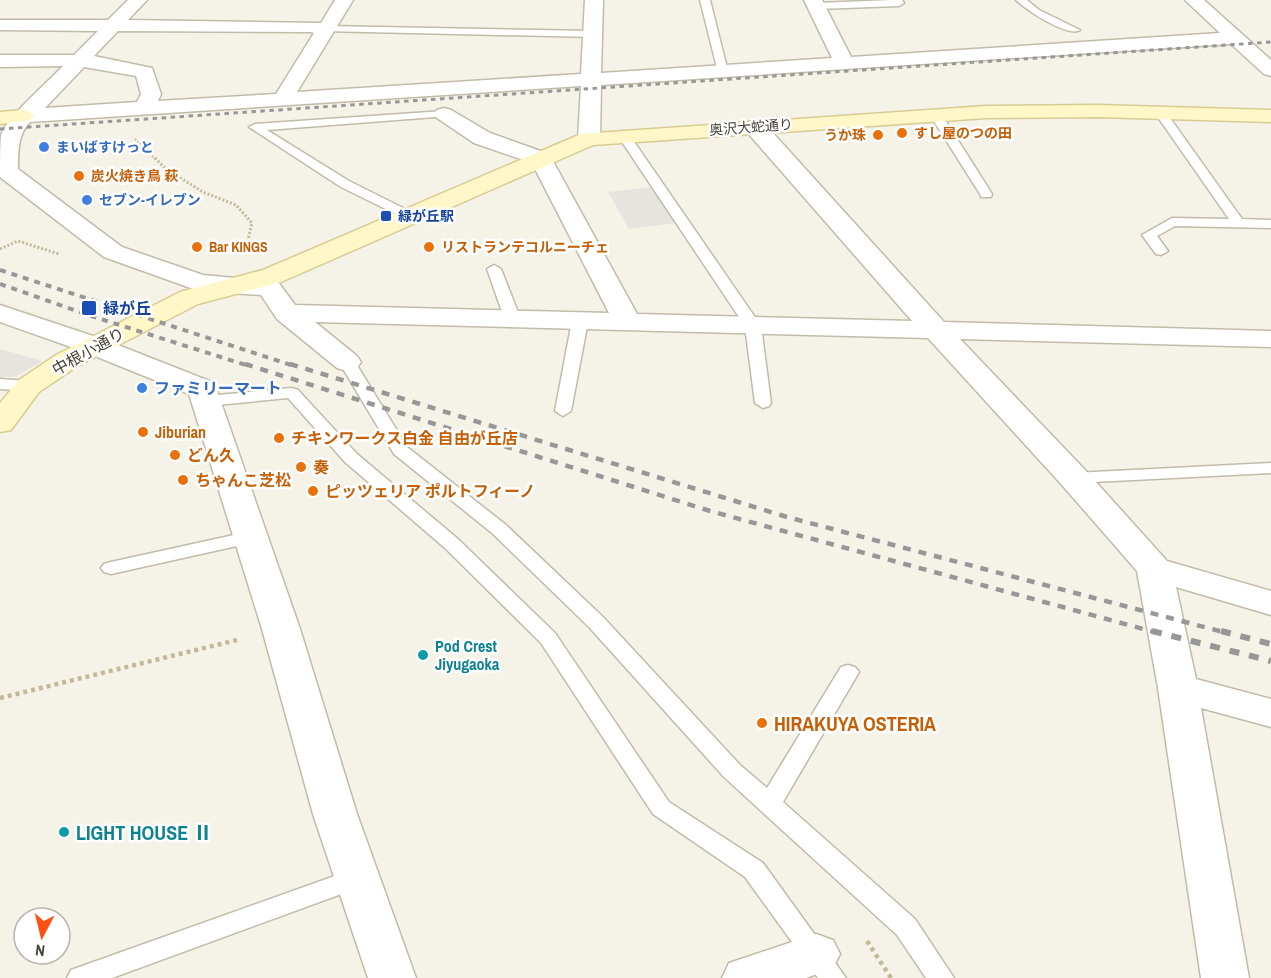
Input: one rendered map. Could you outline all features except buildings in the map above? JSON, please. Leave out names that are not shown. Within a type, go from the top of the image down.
[{"type":"street","points":[[11,117],[35,107],[138,0]]},
{"type":"street","points":[[284,97],[344,0]]},
{"type":"street","points":[[589,139],[594,0]]},
{"type":"street","points":[[1194,0],[1271,70]]},
{"type":"street","points":[[815,3],[845,64]]},
{"type":"street","points":[[0,25],[311,27],[326,29]]},
{"type":"street","points":[[1075,30],[1083,48]]},
{"type":"street","points":[[11,117],[284,97],[723,72],[1236,38]]},
{"type":"street","points":[[0,61],[73,67]]},
{"type":"street","points":[[0,73],[120,64],[145,72],[151,94],[145,108]]},
{"type":"street","name":"奥沢大蛇通り","points":[[266,277],[589,139],[936,115],[1050,111],[1271,116]]},
{"type":"street","points":[[444,114],[482,138],[541,159],[628,323]]},
{"type":"street","points":[[11,117],[4,143],[7,171],[113,252],[199,283],[269,288],[286,313],[347,362]]},
{"type":"street","points":[[755,127],[890,281],[1074,478],[1154,569],[1178,688],[1225,978]]},
{"type":"street","name":"中根小通り","points":[[0,423],[29,386],[66,361],[189,298],[266,277]]},
{"type":"street","points":[[0,313],[95,346],[201,388],[281,629],[334,814],[392,978]]},
{"type":"street","points":[[286,313],[1271,339]]},
{"type":"street","points":[[1154,569],[1271,603]]},
{"type":"street","points":[[1178,688],[1271,712]]},
{"type":"street","points":[[746,978],[825,966]]},
{"type":"lane","points":[[705,0],[723,72]]},
{"type":"lane","points":[[815,3],[899,3],[897,0]]},
{"type":"lane","points":[[1021,0],[1036,12],[1075,30]]},
{"type":"lane","points":[[326,29],[593,34]]},
{"type":"lane","points":[[1161,113],[1238,223]]},
{"type":"lane","points":[[408,216],[345,184],[255,126],[444,114]]},
{"type":"lane","points":[[936,115],[986,194]]},
{"type":"lane","points":[[395,117],[408,126]]},
{"type":"lane","points":[[624,136],[753,326],[763,403]]},
{"type":"lane","points":[[1161,251],[1149,235],[1172,222],[1271,224]]},
{"type":"lane","points":[[494,269],[513,320]]},
{"type":"lane","points":[[563,411],[580,321]]},
{"type":"lane","points":[[347,362],[400,450],[507,536],[596,622],[732,771],[906,927],[941,978]]},
{"type":"lane","points":[[0,384],[29,386]]},
{"type":"lane","points":[[207,401],[291,393],[351,458],[452,544],[548,638],[661,808],[754,870],[825,966]]},
{"type":"lane","points":[[1074,478],[1271,468]]},
{"type":"lane","points":[[111,568],[252,537]]},
{"type":"lane","points":[[769,805],[848,672]]},
{"type":"lane","points":[[80,978],[357,878]]},
{"type":"path","points":[[130,134],[166,169],[202,192],[236,206],[252,223],[246,248],[266,277]]},
{"type":"path","points":[[0,249],[18,241],[60,254]]},
{"type":"path","points":[[0,698],[281,629]]},
{"type":"shaded area","points":[[652,187],[675,223],[629,229],[608,192]]},
{"type":"shaded area","points":[[0,349],[43,361],[14,377],[0,377]]},
{"type":"railway","points":[[0,129],[1271,42]]},
{"type":"railway","points":[[0,270],[294,366]]},
{"type":"railway","points":[[0,284],[88,315],[249,366]]},
{"type":"railway","points":[[245,364],[710,511],[1158,633]]},
{"type":"railway","points":[[290,364],[787,517],[1227,633]]},
{"type":"railway","points":[[1152,631],[1271,661]]},
{"type":"railway","points":[[1221,631],[1271,644]]},
{"type":"place","name":"すし屋のつの田","points":[[902,133]]},
{"type":"place","name":"うか珠","points":[[878,135]]},
{"type":"place","name":"まいばすけっと","points":[[44,147]]},
{"type":"place","name":"炭火焼き鳥 萩","points":[[79,176]]},
{"type":"place","name":"セブン-イレブン","points":[[87,200]]},
{"type":"place","name":"緑が丘駅","points":[[386,216]]},
{"type":"place","name":"Bar KINGS","points":[[197,247]]},
{"type":"place","name":"リストランテコルニーチェ","points":[[429,247]]},
{"type":"place","name":"緑が丘","points":[[89,308]]},
{"type":"place","name":"ファミリーマート","points":[[142,388]]},
{"type":"place","name":"Jiburian","points":[[143,432]]},
{"type":"place","name":"チキンワークス白金 自由が丘店","points":[[279,438]]},
{"type":"place","name":"どん久","points":[[175,455]]},
{"type":"place","name":"奏","points":[[301,467]]},
{"type":"place","name":"ちゃんこ芝松","points":[[183,480]]},
{"type":"place","name":"ピッツェリア ポルトフィーノ","points":[[313,491]]},
{"type":"place","name":"Pod Crest Jiyugaoka","points":[[423,655]]},
{"type":"place","name":"HIRAKUYA OSTERIA","points":[[762,723]]},
{"type":"place","name":"LIGHT HOUSE Ⅱ","points":[[64,832]]}]
